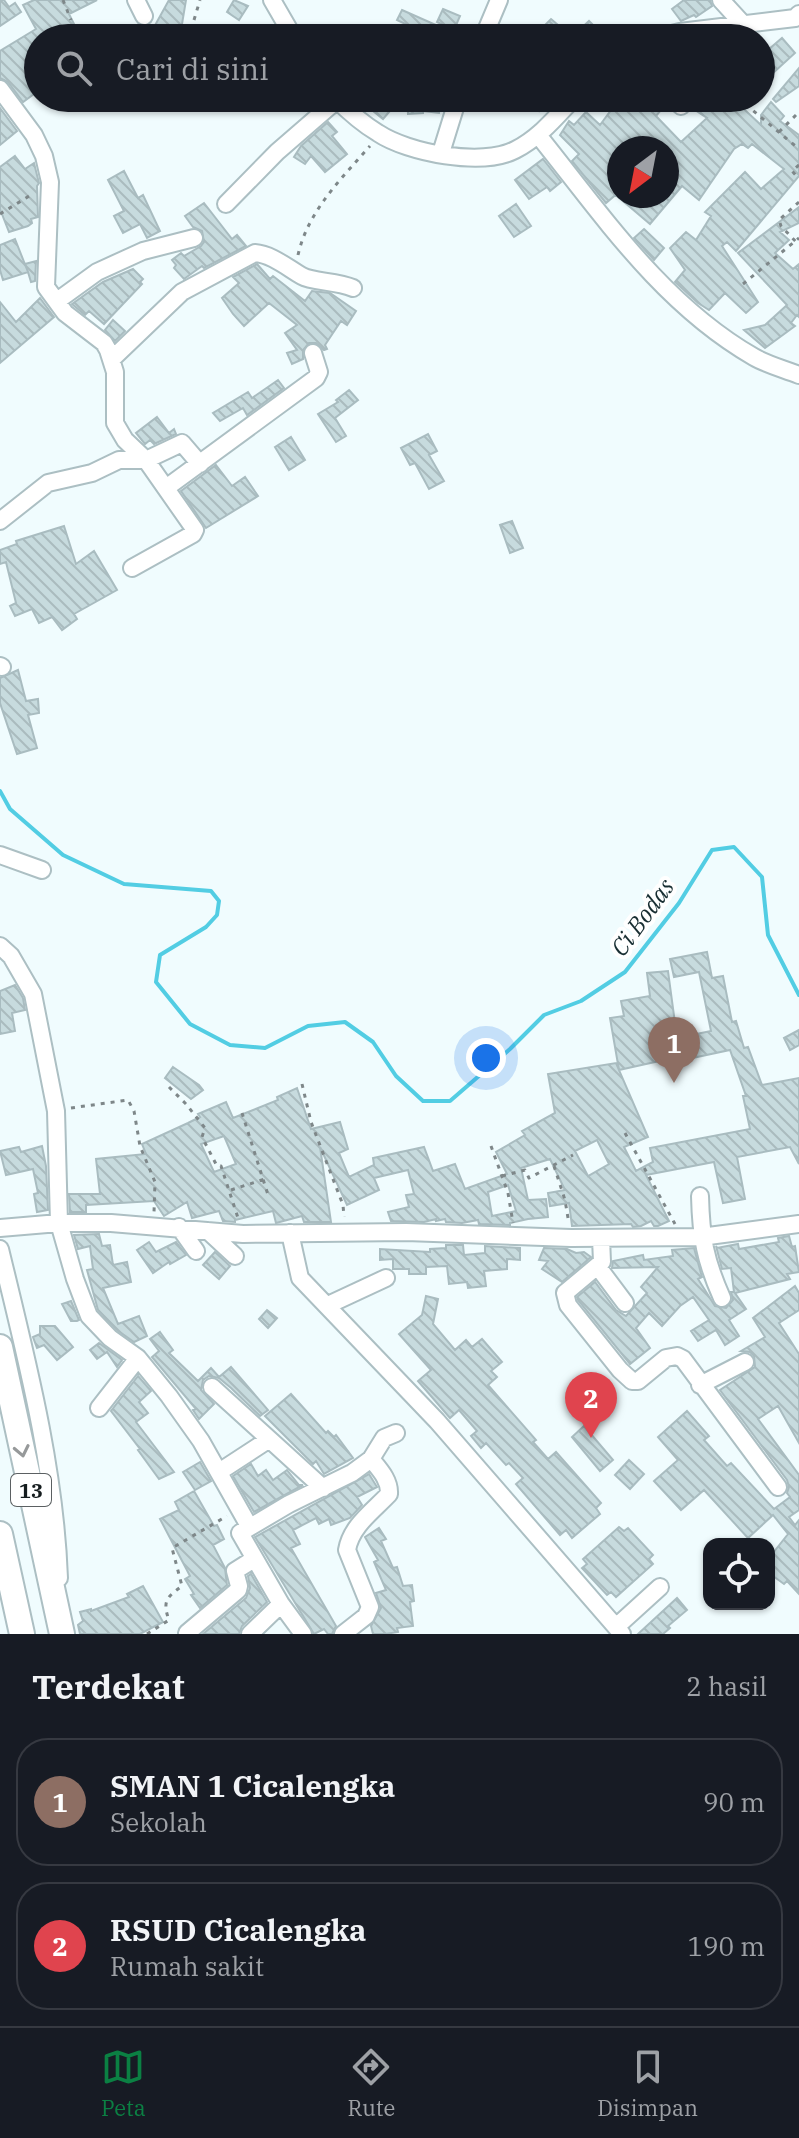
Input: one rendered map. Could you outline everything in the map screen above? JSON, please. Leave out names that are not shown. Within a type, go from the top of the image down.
[{"type":"highway","name":"13","points":[[0,1347],[61,1632]]},
{"type":"highway","name":"13","points":[[0,1534],[22,1634]]},
{"type":"street","points":[[136,0],[144,16]]},
{"type":"street","points":[[272,0],[286,24]]},
{"type":"street","points":[[489,24],[499,0]]},
{"type":"street","points":[[721,0],[742,23]]},
{"type":"street","points":[[735,24],[795,18],[799,14]]},
{"type":"street","points":[[0,89],[34,135],[44,156],[50,182],[46,287],[65,313],[104,343],[115,372],[115,423],[125,440],[146,460],[186,515],[194,532],[132,568]]},
{"type":"street","points":[[226,204],[322,112]]},
{"type":"street","points":[[352,112],[380,135],[394,141],[475,158],[499,157],[513,152],[538,135],[560,112]]},
{"type":"street","points":[[441,153],[454,112]]},
{"type":"street","points":[[538,135],[668,293],[757,359],[799,375]]},
{"type":"street","points":[[57,301],[97,272],[143,251],[194,238]]},
{"type":"street","points":[[112,359],[171,300],[251,255],[260,253],[306,278],[338,282],[353,288]]},
{"type":"street","points":[[166,488],[316,378],[319,372],[313,353]]},
{"type":"street","points":[[0,521],[48,483],[92,473],[119,460],[146,460],[182,443],[200,464]]},
{"type":"street","points":[[0,855],[42,870]]},
{"type":"street","points":[[0,946],[11,956],[33,994],[56,1111],[59,1223],[89,1316],[110,1338],[138,1358],[201,1441],[249,1526]]},
{"type":"street","points":[[700,1196],[701,1237],[722,1298]]},
{"type":"street","points":[[0,1228],[59,1223],[153,1225],[243,1234],[601,1238],[701,1237],[799,1224]]},
{"type":"street","points":[[179,1227],[196,1251]]},
{"type":"street","points":[[208,1231],[235,1256]]},
{"type":"street","points":[[290,1233],[300,1278],[437,1421],[619,1630],[660,1587]]},
{"type":"street","points":[[601,1238],[603,1257],[598,1267],[565,1293],[565,1301],[629,1379],[638,1381],[666,1358],[677,1356],[683,1359],[778,1487]]},
{"type":"street","points":[[0,1249],[43,1437],[57,1539],[61,1632]]},
{"type":"street","points":[[598,1267],[625,1303]]},
{"type":"street","points":[[328,1305],[386,1278]]},
{"type":"street","points":[[99,1408],[138,1358]]},
{"type":"street","points":[[700,1385],[745,1362]]},
{"type":"street","points":[[212,1387],[323,1488]]},
{"type":"street","points":[[303,1634],[281,1604],[240,1533],[352,1473],[371,1459],[384,1438],[396,1433]]},
{"type":"street","points":[[219,1472],[268,1440]]},
{"type":"street","points":[[343,1634],[366,1616],[370,1607],[347,1550],[348,1543],[361,1523],[389,1494],[387,1480],[371,1459]]},
{"type":"street","points":[[187,1633],[238,1590],[235,1571],[254,1559]]},
{"type":"street","points":[[250,1634],[281,1604]]},
{"type":"path","points":[[63,0],[71,20]]},
{"type":"path","points":[[194,20],[200,0]]},
{"type":"path","points":[[754,112],[799,149]]},
{"type":"path","points":[[778,132],[799,112]]},
{"type":"path","points":[[295,271],[303,236],[334,184],[380,135]]},
{"type":"path","points":[[799,165],[792,171],[799,179]]},
{"type":"path","points":[[0,214],[50,182]]},
{"type":"path","points":[[799,202],[779,220],[799,245]]},
{"type":"path","points":[[743,284],[797,239]]},
{"type":"path","points":[[302,1084],[311,1122],[343,1205],[345,1233]]},
{"type":"path","points":[[169,1087],[205,1128],[202,1137],[217,1166],[221,1166],[243,1234]]},
{"type":"path","points":[[56,1111],[128,1100],[134,1111],[140,1146],[155,1182],[153,1225]]},
{"type":"path","points":[[242,1113],[269,1198]]},
{"type":"path","points":[[625,1133],[682,1237]]},
{"type":"path","points":[[491,1146],[502,1176],[516,1235]]},
{"type":"path","points":[[502,1176],[520,1169],[525,1170],[529,1178],[573,1155]]},
{"type":"path","points":[[554,1166],[565,1200],[571,1238]]},
{"type":"path","points":[[230,1190],[265,1179]]},
{"type":"path","points":[[147,1634],[169,1620],[164,1604],[182,1586],[172,1548],[240,1508]]},
{"type":"building","points":[[0,0],[4,0],[9,7],[15,3],[21,12],[0,26]]},
{"type":"building","points":[[34,0],[97,0],[69,14],[74,24],[33,24],[23,5]]},
{"type":"building","points":[[169,0],[186,0],[182,24],[156,24]]},
{"type":"building","points":[[234,0],[248,6],[239,20],[227,12]]},
{"type":"building","points":[[684,0],[710,0],[712,6],[696,17],[694,15],[681,21],[672,9]]},
{"type":"building","points":[[443,9],[460,16],[457,24],[437,22]]},
{"type":"building","points":[[402,10],[434,24],[406,24],[397,20]]},
{"type":"building","points":[[24,36],[23,102],[8,82],[0,78],[0,51]]},
{"type":"building","points":[[782,38],[795,53],[775,71],[775,44]]},
{"type":"building","points":[[799,68],[799,86],[776,102],[775,97]]},
{"type":"building","points":[[775,106],[784,116],[780,121],[799,135],[799,176],[736,251],[727,242],[722,246],[758,302],[746,313],[725,293],[709,310],[698,303],[675,282],[685,270],[670,248],[686,232],[696,240],[711,216],[705,212],[745,172],[761,189],[784,169],[752,144],[748,148],[742,144],[734,149],[699,200],[682,186],[679,190],[679,140],[681,142],[707,118],[698,112],[747,112],[761,125],[761,115],[763,112],[775,112]]},
{"type":"building","points":[[0,108],[17,131],[0,145]]},
{"type":"building","points":[[374,112],[389,112],[383,119]]},
{"type":"building","points":[[586,112],[600,125],[610,112],[659,112],[656,116],[675,136],[607,136],[606,203],[572,161],[579,154],[560,135],[569,121],[574,125]]},
{"type":"building","points":[[328,122],[337,132],[332,136],[347,154],[325,172],[311,156],[305,164],[294,157],[301,146]]},
{"type":"building","points":[[15,156],[25,169],[34,163],[39,183],[38,217],[31,219],[32,223],[28,226],[9,232],[0,209],[0,167]]},
{"type":"building","points":[[543,159],[561,182],[550,191],[547,187],[529,199],[515,180]]},
{"type":"building","points":[[124,171],[138,198],[143,195],[160,231],[147,238],[140,224],[123,233],[114,216],[124,211],[108,180]]},
{"type":"building","points":[[204,203],[232,239],[237,235],[246,246],[204,268],[202,266],[184,279],[174,268],[176,265],[172,260],[204,242],[202,231],[193,227],[185,216]]},
{"type":"building","points":[[516,204],[531,226],[514,237],[499,216]]},
{"type":"building","points":[[799,207],[799,223],[780,232],[789,240],[775,253],[793,269],[799,264],[799,317],[797,315],[791,323],[795,326],[765,348],[744,330],[765,325],[787,305],[738,253]]},
{"type":"building","points":[[631,208],[663,208],[650,224]]},
{"type":"building","points":[[644,229],[664,248],[654,260],[634,238]]},
{"type":"building","points":[[15,239],[28,272],[3,280],[0,245]]},
{"type":"building","points":[[36,261],[35,281],[31,282],[25,264]]},
{"type":"building","points":[[257,264],[270,279],[273,276],[305,301],[312,291],[330,293],[356,311],[347,325],[341,321],[325,345],[327,349],[309,343],[303,350],[303,359],[292,364],[287,353],[297,350],[285,333],[297,325],[269,303],[244,326],[233,314],[222,298],[239,283],[233,277]]},
{"type":"building","points":[[133,269],[143,279],[142,284],[104,324],[89,311],[85,315],[72,304],[103,282]]},
{"type":"building","points":[[40,298],[54,317],[0,363],[0,302],[16,322]]},
{"type":"building","points":[[113,320],[125,331],[115,341],[105,330]]},
{"type":"building","points":[[278,380],[284,388],[247,415],[243,408],[220,421],[213,413],[248,392],[252,398]]},
{"type":"building","points":[[349,390],[358,400],[335,418],[346,436],[336,442],[318,414],[338,402],[336,400]]},
{"type":"building","points":[[157,417],[169,433],[174,429],[176,434],[154,444],[150,440],[145,444],[136,433]]},
{"type":"building","points":[[428,434],[437,451],[429,455],[444,481],[429,489],[415,463],[410,465],[401,448]]},
{"type":"building","points":[[291,437],[305,460],[289,470],[275,447]]},
{"type":"building","points":[[216,465],[232,486],[245,477],[258,496],[206,528],[181,491]]},
{"type":"building","points":[[512,521],[523,548],[510,553],[500,525]]},
{"type":"building","points":[[64,526],[76,564],[94,551],[117,590],[74,614],[77,619],[62,630],[52,617],[39,623],[32,609],[15,616],[10,606],[16,603],[6,562],[0,564],[0,550],[17,544],[16,541]]},
{"type":"building","points":[[18,670],[26,701],[38,699],[39,713],[28,715],[37,748],[17,754],[0,703],[0,678]]},
{"type":"building","points":[[707,952],[712,978],[723,976],[732,1022],[736,1021],[744,1048],[748,1047],[762,1085],[799,1078],[799,1164],[790,1147],[737,1157],[745,1199],[723,1203],[714,1162],[646,1175],[669,1221],[658,1226],[651,1221],[633,1227],[631,1224],[572,1226],[569,1203],[550,1206],[548,1193],[565,1190],[550,1159],[521,1168],[528,1200],[546,1199],[548,1217],[510,1225],[479,1224],[478,1220],[462,1223],[446,1222],[445,1219],[391,1221],[388,1212],[409,1207],[406,1195],[414,1194],[408,1170],[374,1178],[379,1190],[347,1205],[320,1147],[331,1222],[304,1222],[302,1216],[276,1223],[273,1211],[235,1222],[223,1221],[219,1211],[192,1218],[187,1202],[164,1216],[154,1201],[86,1205],[86,1212],[70,1212],[69,1194],[100,1194],[96,1159],[146,1154],[142,1144],[200,1117],[198,1114],[226,1102],[233,1118],[278,1100],[277,1097],[297,1088],[311,1129],[340,1122],[348,1149],[339,1153],[349,1177],[374,1165],[373,1158],[424,1147],[433,1171],[455,1164],[465,1189],[507,1174],[496,1152],[525,1135],[522,1131],[555,1113],[548,1074],[616,1063],[619,1070],[610,1018],[624,1016],[621,1001],[650,996],[647,973],[668,971],[677,1038],[711,1031],[699,972],[674,977],[670,959]],"holes":[[[730,1050],[746,1096],[743,1096],[750,1129],[650,1148],[653,1162],[636,1171],[624,1147],[648,1137],[619,1070],[682,1056],[683,1060]],[[224,1136],[236,1164],[214,1172],[201,1144]],[[597,1140],[609,1164],[588,1176],[575,1151]],[[508,1185],[516,1211],[492,1216],[488,1192]]]},
{"type":"building","points":[[15,985],[23,998],[25,1010],[12,1013],[15,1031],[0,1034],[0,991]]},
{"type":"building","points":[[799,1030],[799,1045],[790,1050],[784,1038]]},
{"type":"building","points":[[173,1067],[203,1090],[191,1099],[165,1078]]},
{"type":"building","points":[[42,1146],[48,1210],[37,1212],[34,1194],[38,1193],[33,1169],[6,1175],[0,1151],[19,1147],[21,1152]]},
{"type":"building","points":[[99,1234],[102,1246],[110,1245],[113,1265],[127,1262],[131,1282],[103,1288],[118,1324],[139,1316],[147,1336],[134,1342],[98,1310],[87,1270],[93,1269],[90,1246],[78,1249],[74,1235]]},
{"type":"building","points":[[789,1236],[792,1247],[795,1246],[799,1272],[787,1274],[790,1279],[735,1293],[746,1309],[729,1320],[739,1336],[725,1345],[716,1330],[698,1341],[691,1331],[709,1320],[693,1297],[662,1326],[649,1313],[636,1328],[650,1348],[630,1364],[577,1297],[595,1282],[616,1310],[626,1316],[647,1293],[641,1287],[658,1267],[612,1268],[613,1261],[643,1255],[644,1260],[673,1256],[672,1250],[694,1248],[702,1277],[698,1279],[715,1306],[726,1308],[733,1300],[731,1292],[734,1292],[731,1268],[722,1269],[716,1246],[738,1244],[739,1249],[779,1242],[778,1238]]},
{"type":"building","points":[[149,1242],[156,1252],[176,1242],[186,1255],[153,1273],[137,1250]]},
{"type":"building","points":[[446,1245],[463,1245],[464,1255],[485,1253],[485,1246],[520,1248],[520,1260],[507,1259],[507,1269],[484,1271],[486,1286],[468,1288],[467,1282],[449,1284],[447,1266],[426,1267],[426,1274],[409,1274],[409,1269],[393,1269],[393,1259],[380,1260],[380,1249],[430,1252],[430,1249],[446,1248]]},
{"type":"building","points":[[544,1248],[584,1252],[591,1257],[562,1282],[542,1269],[548,1261],[539,1260]]},
{"type":"building","points":[[215,1252],[230,1266],[219,1279],[203,1265]]},
{"type":"building","points":[[795,1286],[799,1293],[799,1310],[779,1323],[799,1354],[799,1443],[778,1406],[758,1419],[799,1475],[799,1510],[789,1517],[795,1525],[799,1520],[799,1594],[787,1581],[784,1584],[775,1577],[775,1550],[788,1534],[773,1515],[748,1538],[704,1490],[681,1510],[654,1481],[678,1460],[658,1437],[687,1411],[709,1436],[704,1440],[727,1466],[731,1463],[774,1509],[790,1497],[787,1480],[720,1390],[755,1367],[754,1356],[741,1351],[765,1337],[753,1318]]},
{"type":"building","points":[[426,1296],[438,1299],[433,1324],[455,1350],[466,1340],[472,1347],[482,1339],[502,1362],[491,1371],[497,1377],[488,1385],[536,1440],[533,1442],[548,1459],[556,1452],[601,1503],[596,1508],[600,1514],[572,1538],[566,1530],[560,1535],[516,1484],[523,1478],[509,1463],[506,1465],[486,1443],[481,1448],[471,1436],[477,1431],[459,1410],[450,1418],[418,1381],[431,1370],[399,1334],[422,1315]]},
{"type":"building","points":[[71,1301],[77,1321],[71,1321],[62,1304]]},
{"type":"building","points":[[267,1310],[277,1318],[268,1328],[259,1319]]},
{"type":"building","points":[[40,1326],[55,1326],[73,1347],[57,1360],[44,1345],[37,1348],[33,1337],[40,1334]]},
{"type":"building","points":[[160,1332],[173,1350],[169,1353],[198,1381],[211,1368],[219,1377],[231,1367],[268,1410],[260,1416],[219,1378],[209,1376],[203,1380],[201,1390],[214,1404],[199,1419],[193,1410],[196,1409],[152,1357],[159,1351],[150,1339]]},
{"type":"building","points":[[99,1343],[122,1360],[117,1367],[107,1352],[97,1359],[90,1350]]},
{"type":"building","points":[[138,1376],[151,1391],[139,1402],[148,1413],[136,1422],[174,1472],[159,1479],[111,1411]]},
{"type":"building","points":[[291,1394],[326,1433],[336,1435],[353,1458],[324,1474],[316,1461],[313,1464],[265,1416]]},
{"type":"building","points":[[584,1426],[613,1460],[600,1471],[572,1437]]},
{"type":"building","points":[[629,1460],[644,1474],[630,1489],[615,1475]]},
{"type":"building","points":[[200,1462],[211,1481],[195,1490],[183,1472]]},
{"type":"building","points":[[251,1464],[258,1476],[266,1470],[273,1480],[287,1470],[299,1485],[303,1485],[254,1512],[233,1476]]},
{"type":"building","points":[[369,1474],[377,1487],[357,1497],[362,1505],[350,1518],[331,1525],[329,1519],[319,1524],[316,1518],[293,1530],[300,1544],[291,1548],[336,1626],[332,1634],[324,1629],[314,1634],[255,1537]]},
{"type":"building","points":[[194,1491],[224,1539],[213,1545],[225,1568],[227,1585],[200,1608],[185,1579],[190,1576],[160,1519],[179,1510],[175,1502]]},
{"type":"building","points":[[619,1527],[624,1531],[628,1528],[653,1555],[649,1559],[653,1564],[616,1597],[611,1592],[607,1595],[582,1568],[587,1564],[583,1559]]},
{"type":"building","points":[[379,1528],[386,1539],[381,1541],[393,1568],[397,1567],[403,1586],[412,1585],[414,1601],[410,1602],[413,1626],[397,1628],[398,1632],[373,1634],[371,1626],[381,1608],[376,1593],[386,1590],[374,1562],[378,1560],[365,1537]]},
{"type":"building","points":[[251,1574],[267,1602],[242,1626],[239,1634],[203,1634],[246,1598],[250,1588],[248,1576]]},
{"type":"building","points":[[143,1586],[163,1622],[140,1634],[80,1634],[78,1625],[83,1621],[80,1612],[129,1597],[127,1594]]},
{"type":"building","points":[[677,1598],[687,1610],[668,1626],[670,1628],[663,1634],[638,1634]]},
{"type":"waterway","name":"Ci Bodas","points":[[0,791],[10,809],[63,855],[124,884],[211,891],[219,901],[217,915],[206,927],[160,955],[156,982],[190,1024],[230,1045],[265,1048],[308,1026],[345,1022],[373,1042],[396,1076],[423,1101],[450,1101],[544,1015],[581,1001],[625,972],[679,903],[712,850],[734,847],[762,877],[768,935],[799,995]]},
{"type":"place","name":"SMAN 1 Cicalengka","points":[[674,1083]]},
{"type":"place","name":"RSUD Cicalengka","points":[[591,1438]]}]
